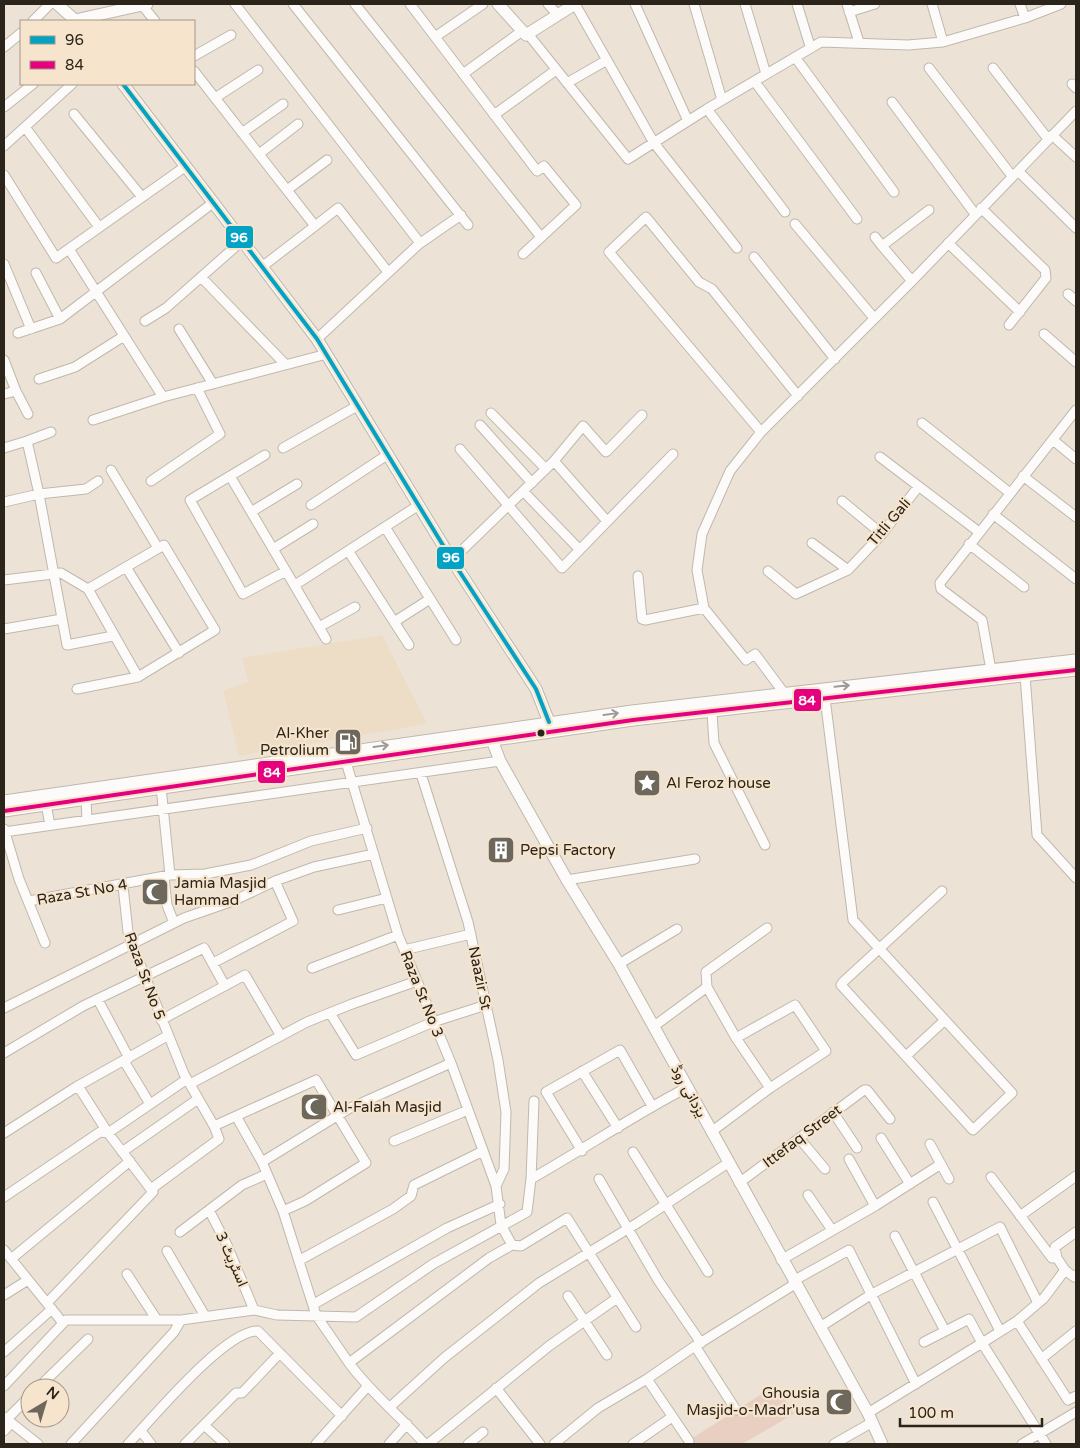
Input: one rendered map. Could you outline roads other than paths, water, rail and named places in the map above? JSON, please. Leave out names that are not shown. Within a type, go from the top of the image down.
[{"type":"main road","points":[[57,4],[74,20]]},
{"type":"main road","points":[[78,20],[127,6],[144,4]]},
{"type":"main road","points":[[498,4],[525,33],[575,4]]},
{"type":"main road","points":[[124,85],[317,339],[452,560],[536,690],[549,722]]},
{"type":"main road","points":[[4,811],[161,787],[272,766],[549,722],[712,713],[1025,670],[1076,660]]},
{"type":"main road","points":[[4,800],[272,766],[346,762],[784,693],[991,670],[1076,670]]},
{"type":"main road","name":"یزدانی روڈ","points":[[492,740],[500,761],[567,880],[619,964],[688,1087],[728,1164],[870,1418],[882,1444]]},
{"type":"street","points":[[34,20],[50,4]]},
{"type":"street","points":[[144,4],[154,20]]},
{"type":"street","points":[[235,4],[420,243]]},
{"type":"street","points":[[293,4],[468,225]]},
{"type":"street","points":[[355,4],[540,238]]},
{"type":"street","points":[[410,4],[537,171],[544,166],[576,205],[523,254]]},
{"type":"street","points":[[435,37],[483,4]]},
{"type":"street","points":[[548,4],[558,15]]},
{"type":"street","points":[[575,4],[654,142],[737,248]]},
{"type":"street","points":[[635,4],[688,121]]},
{"type":"street","points":[[694,4],[722,100]]},
{"type":"street","points":[[745,4],[766,74]]},
{"type":"street","points":[[797,4],[810,46]]},
{"type":"street","points":[[859,42],[848,8],[875,4]]},
{"type":"street","points":[[932,4],[943,42]]},
{"type":"street","points":[[1020,4],[1025,18]]},
{"type":"street","points":[[463,74],[525,33],[628,159],[707,109],[755,82],[810,46],[821,42],[908,45],[943,42],[1025,18],[1061,4]]},
{"type":"street","points":[[195,55],[232,36]]},
{"type":"street","points":[[4,47],[20,37]]},
{"type":"street","points":[[795,57],[894,192]]},
{"type":"street","points":[[567,83],[607,60]]},
{"type":"street","points":[[928,68],[1015,173],[1076,228]]},
{"type":"street","points":[[993,68],[1050,137],[1076,157]]},
{"type":"street","points":[[215,98],[258,70]]},
{"type":"street","points":[[494,115],[556,70]]},
{"type":"street","points":[[195,72],[315,226]]},
{"type":"street","points":[[755,82],[857,220]]},
{"type":"street","points":[[4,107],[32,85]]},
{"type":"street","points":[[4,146],[66,85]]},
{"type":"street","points":[[892,102],[978,211],[1045,270],[1046,278],[1009,325]]},
{"type":"street","points":[[242,133],[283,104]]},
{"type":"street","points":[[707,109],[785,212]]},
{"type":"street","points":[[784,693],[755,654],[746,660],[704,608],[697,570],[702,534],[730,471],[761,432],[912,281],[1076,111]]},
{"type":"street","points":[[74,114],[142,197]]},
{"type":"street","points":[[259,154],[298,124]]},
{"type":"street","points":[[25,127],[99,228]]},
{"type":"street","points":[[286,190],[327,160]]},
{"type":"street","points":[[4,175],[56,258],[186,166]]},
{"type":"street","points":[[18,333],[60,318],[214,202]]},
{"type":"street","points":[[263,266],[338,208],[388,272]]},
{"type":"street","points":[[882,246],[929,210]]},
{"type":"street","points":[[317,339],[420,243],[461,215]]},
{"type":"street","points":[[761,432],[609,252],[646,217],[699,282],[712,289],[798,396]]},
{"type":"street","points":[[794,224],[874,318]]},
{"type":"street","points":[[874,237],[912,281]]},
{"type":"street","points":[[145,321],[166,308],[243,240]]},
{"type":"street","points":[[948,243],[1020,312]]},
{"type":"street","points":[[69,249],[163,398]]},
{"type":"street","points":[[754,257],[835,359]]},
{"type":"street","points":[[4,264],[6,276],[31,328]]},
{"type":"street","points":[[36,273],[60,318]]},
{"type":"street","points":[[201,277],[285,364]]},
{"type":"street","points":[[1068,294],[1076,301]]},
{"type":"street","points":[[179,329],[213,384]]},
{"type":"street","points":[[1044,334],[1076,362]]},
{"type":"street","points":[[39,379],[75,367],[124,336]]},
{"type":"street","points":[[93,420],[197,388],[327,354]]},
{"type":"street","points":[[4,360],[16,391],[28,414]]},
{"type":"street","points":[[151,481],[220,434],[197,388]]},
{"type":"street","points":[[4,394],[16,391]]},
{"type":"street","points":[[284,448],[357,406]]},
{"type":"street","points":[[991,670],[982,620],[939,586],[993,514],[1076,410]]},
{"type":"street","points":[[491,413],[546,470]]},
{"type":"street","points":[[452,560],[511,506],[546,470],[583,426],[606,452],[642,416]]},
{"type":"street","points":[[922,423],[1010,493]]},
{"type":"street","points":[[480,425],[532,484]]},
{"type":"street","points":[[4,448],[51,432]]},
{"type":"street","points":[[1053,440],[1076,459]]},
{"type":"street","points":[[27,441],[55,573],[67,645],[114,636]]},
{"type":"street","points":[[460,448],[562,568],[606,520],[673,454]]},
{"type":"street","points":[[311,505],[387,455]]},
{"type":"street","points":[[264,456],[190,500],[239,596],[286,571]]},
{"type":"street","points":[[880,457],[918,487]]},
{"type":"street","points":[[554,461],[606,520]]},
{"type":"street","points":[[111,470],[158,548]]},
{"type":"street","points":[[230,476],[326,639]]},
{"type":"street","points":[[1023,476],[1076,518]]},
{"type":"street","points":[[4,502],[39,494],[86,489],[98,481]]},
{"type":"street","points":[[251,512],[298,484]]},
{"type":"street","name":"Titli Gali","points":[[768,571],[796,594],[848,570],[882,534],[918,487],[979,532]]},
{"type":"street","points":[[524,492],[579,549]]},
{"type":"street","points":[[842,501],[882,534]]},
{"type":"street","points":[[295,585],[349,552],[419,505]]},
{"type":"street","points":[[993,514],[1076,579]]},
{"type":"street","points":[[273,549],[313,524]]},
{"type":"street","points":[[385,527],[456,640]]},
{"type":"street","points":[[812,542],[848,570]]},
{"type":"street","points":[[970,544],[1024,588]]},
{"type":"street","points":[[77,689],[138,677],[214,630],[164,545],[88,589]]},
{"type":"street","points":[[349,552],[409,646]]},
{"type":"street","points":[[126,567],[179,653]]},
{"type":"street","points":[[4,580],[55,573],[65,575],[88,589],[138,677]]},
{"type":"street","points":[[638,576],[642,619],[645,620],[704,608]]},
{"type":"street","points":[[394,622],[430,599]]},
{"type":"street","points":[[319,627],[355,607]]},
{"type":"street","points":[[4,629],[62,619]]},
{"type":"street","points":[[1025,670],[1037,835],[1076,878]]},
{"type":"street","points":[[825,698],[850,910],[853,920],[879,949],[1012,1093],[975,1130],[971,1128],[842,985],[879,949],[942,891]]},
{"type":"street","points":[[712,713],[714,743],[765,845]]},
{"type":"street","points":[[45,943],[4,831],[422,774],[500,761]]},
{"type":"street","name":"Raza St No 3","points":[[346,762],[354,783],[398,935],[451,1063],[496,1186],[502,1225]]},
{"type":"street","name":"Naazir St","points":[[422,774],[471,934],[506,1112],[504,1169],[496,1186]]},
{"type":"street","points":[[161,787],[164,810],[167,905],[174,923]]},
{"type":"street","points":[[86,799],[86,820]]},
{"type":"street","points":[[46,804],[50,825]]},
{"type":"street","name":"Raza St No 4","points":[[29,901],[123,886],[167,876],[205,874],[251,865],[311,841],[367,828]]},
{"type":"street","points":[[4,1008],[174,923],[314,867],[374,854]]},
{"type":"street","points":[[567,880],[695,859]]},
{"type":"street","points":[[212,963],[293,921],[275,881]]},
{"type":"street","name":"Raza St No 5","points":[[123,886],[128,932],[132,944],[161,1020],[188,1082],[214,1126]]},
{"type":"street","points":[[338,910],[387,898]]},
{"type":"street","points":[[767,928],[706,972],[707,987],[736,1038],[770,1088]]},
{"type":"street","points":[[619,964],[678,929]]},
{"type":"street","points":[[404,950],[471,934]]},
{"type":"street","points":[[312,968],[398,935]]},
{"type":"street","points":[[4,1053],[98,1000],[204,948],[225,986]]},
{"type":"street","points":[[161,1020],[245,975],[281,1036]]},
{"type":"street","points":[[4,1197],[100,1132],[108,1133],[150,1104],[188,1082],[330,1013],[417,981]]},
{"type":"street","points":[[654,1026],[707,987]]},
{"type":"street","points":[[98,1000],[150,1104]]},
{"type":"street","points":[[330,1013],[356,1055],[433,1022],[486,1005]]},
{"type":"street","points":[[711,1132],[770,1088],[826,1050],[796,1005],[736,1038]]},
{"type":"street","points":[[906,1056],[945,1020]]},
{"type":"street","points":[[4,1133],[78,1086],[168,1036]]},
{"type":"street","points":[[582,1150],[546,1092],[620,1050],[652,1106]]},
{"type":"street","points":[[262,1162],[338,1116],[451,1063]]},
{"type":"street","points":[[582,1071],[618,1128]]},
{"type":"street","points":[[151,1189],[219,1139],[214,1126],[316,1080],[366,1163],[305,1201],[283,1212]]},
{"type":"street","points":[[4,1352],[50,1306],[153,1192],[108,1133],[78,1086]]},
{"type":"street","points":[[531,1179],[582,1150],[652,1106],[688,1087]]},
{"type":"street","name":"Ittefaq Street","points":[[739,1183],[865,1089],[890,1119]]},
{"type":"street","points":[[122,1152],[198,1098]]},
{"type":"street","points":[[4,1386],[66,1320],[181,1320],[254,1310],[277,1315],[356,1317],[434,1264],[527,1212],[531,1179],[534,1101]]},
{"type":"street","points":[[394,1141],[468,1110]]},
{"type":"street","points":[[833,1112],[857,1148]]},
{"type":"street","points":[[236,1116],[262,1162],[283,1212],[300,1260],[316,1315],[367,1387],[390,1406],[426,1444],[496,1388],[617,1298]]},
{"type":"street","points":[[799,1138],[825,1169]]},
{"type":"street","points":[[881,1138],[910,1184]]},
{"type":"street","points":[[930,1144],[949,1178]]},
{"type":"street","points":[[300,1260],[393,1209],[411,1196],[414,1185],[483,1151]]},
{"type":"street","points":[[633,1152],[667,1202],[708,1272]]},
{"type":"street","points":[[848,1159],[875,1206]]},
{"type":"street","points":[[11,1259],[130,1162]]},
{"type":"street","points":[[390,1406],[444,1358],[539,1283],[628,1229],[728,1164]]},
{"type":"street","points":[[782,1260],[875,1206],[941,1164]]},
{"type":"street","points":[[180,1232],[242,1185],[267,1174]]},
{"type":"street","points":[[1020,1216],[1076,1176]]},
{"type":"street","points":[[991,1177],[1052,1258],[1057,1258]]},
{"type":"street","points":[[599,1180],[736,1410]]},
{"type":"street","points":[[808,1195],[832,1230]]},
{"type":"street","points":[[933,1202],[1000,1331]]},
{"type":"street","points":[[314,1304],[447,1228],[500,1204]]},
{"type":"street","name":"اسٹریٹ 3","points":[[209,1210],[228,1245],[254,1310]]},
{"type":"street","points":[[349,1363],[382,1337],[388,1336],[431,1300],[489,1258],[512,1245],[521,1246],[567,1218],[636,1327]]},
{"type":"street","points":[[502,1225],[512,1245]]},
{"type":"street","points":[[820,1327],[872,1294],[1000,1227],[1038,1303]]},
{"type":"street","points":[[1076,1232],[1055,1247],[1057,1258],[1065,1270],[1074,1277],[1076,1275]]},
{"type":"street","points":[[895,1236],[944,1331]]},
{"type":"street","points":[[4,1250],[63,1323]]},
{"type":"street","points":[[554,1444],[598,1408],[647,1379],[794,1282],[849,1250],[916,1384]]},
{"type":"street","points":[[167,1251],[205,1316]]},
{"type":"street","points":[[834,1444],[916,1384],[1017,1321],[1038,1303],[1065,1270]]},
{"type":"street","points":[[127,1274],[157,1320]]},
{"type":"street","points":[[4,1296],[28,1280]]},
{"type":"street","points":[[568,1296],[607,1355]]},
{"type":"street","points":[[924,1342],[969,1319],[1038,1434],[1046,1444]]},
{"type":"street","points":[[71,1444],[174,1332],[181,1320]]},
{"type":"street","points":[[1017,1321],[1068,1400],[1076,1396]]},
{"type":"street","points":[[128,1444],[196,1372],[222,1348],[251,1331],[258,1331],[342,1416]]},
{"type":"street","points":[[1041,1359],[1076,1331]]},
{"type":"street","points":[[48,1378],[88,1339]]},
{"type":"street","points":[[185,1444],[236,1393],[242,1393],[280,1353]]},
{"type":"street","points":[[647,1379],[689,1441]]},
{"type":"street","points":[[316,1444],[367,1387]]},
{"type":"street","points":[[496,1388],[540,1444]]},
{"type":"street","points":[[4,1431],[7,1420],[20,1406]]},
{"type":"street","points":[[1022,1444],[1076,1412]]},
{"type":"street","points":[[633,1444],[672,1417]]},
{"type":"street","points":[[7,1420],[38,1444]]},
{"type":"street","points":[[388,1444],[407,1424]]},
{"type":"street","points":[[204,1425],[226,1444]]},
{"type":"street","points":[[141,1431],[151,1444]]},
{"type":"street","points":[[468,1444],[483,1432]]},
{"type":"place","name":"Al-Kher Petrolium","points":[[348,742]]},
{"type":"place","name":"Al Feroz house","points":[[647,783]]},
{"type":"place","name":"Pepsi Factory","points":[[501,850]]},
{"type":"place","name":"Jamia Masjid Hammad","points":[[155,892]]},
{"type":"place","name":"Al-Falah Masjid","points":[[314,1107]]},
{"type":"place","name":"Ghousia Masjid-o-Madr'usa","points":[[839,1402]]}]
